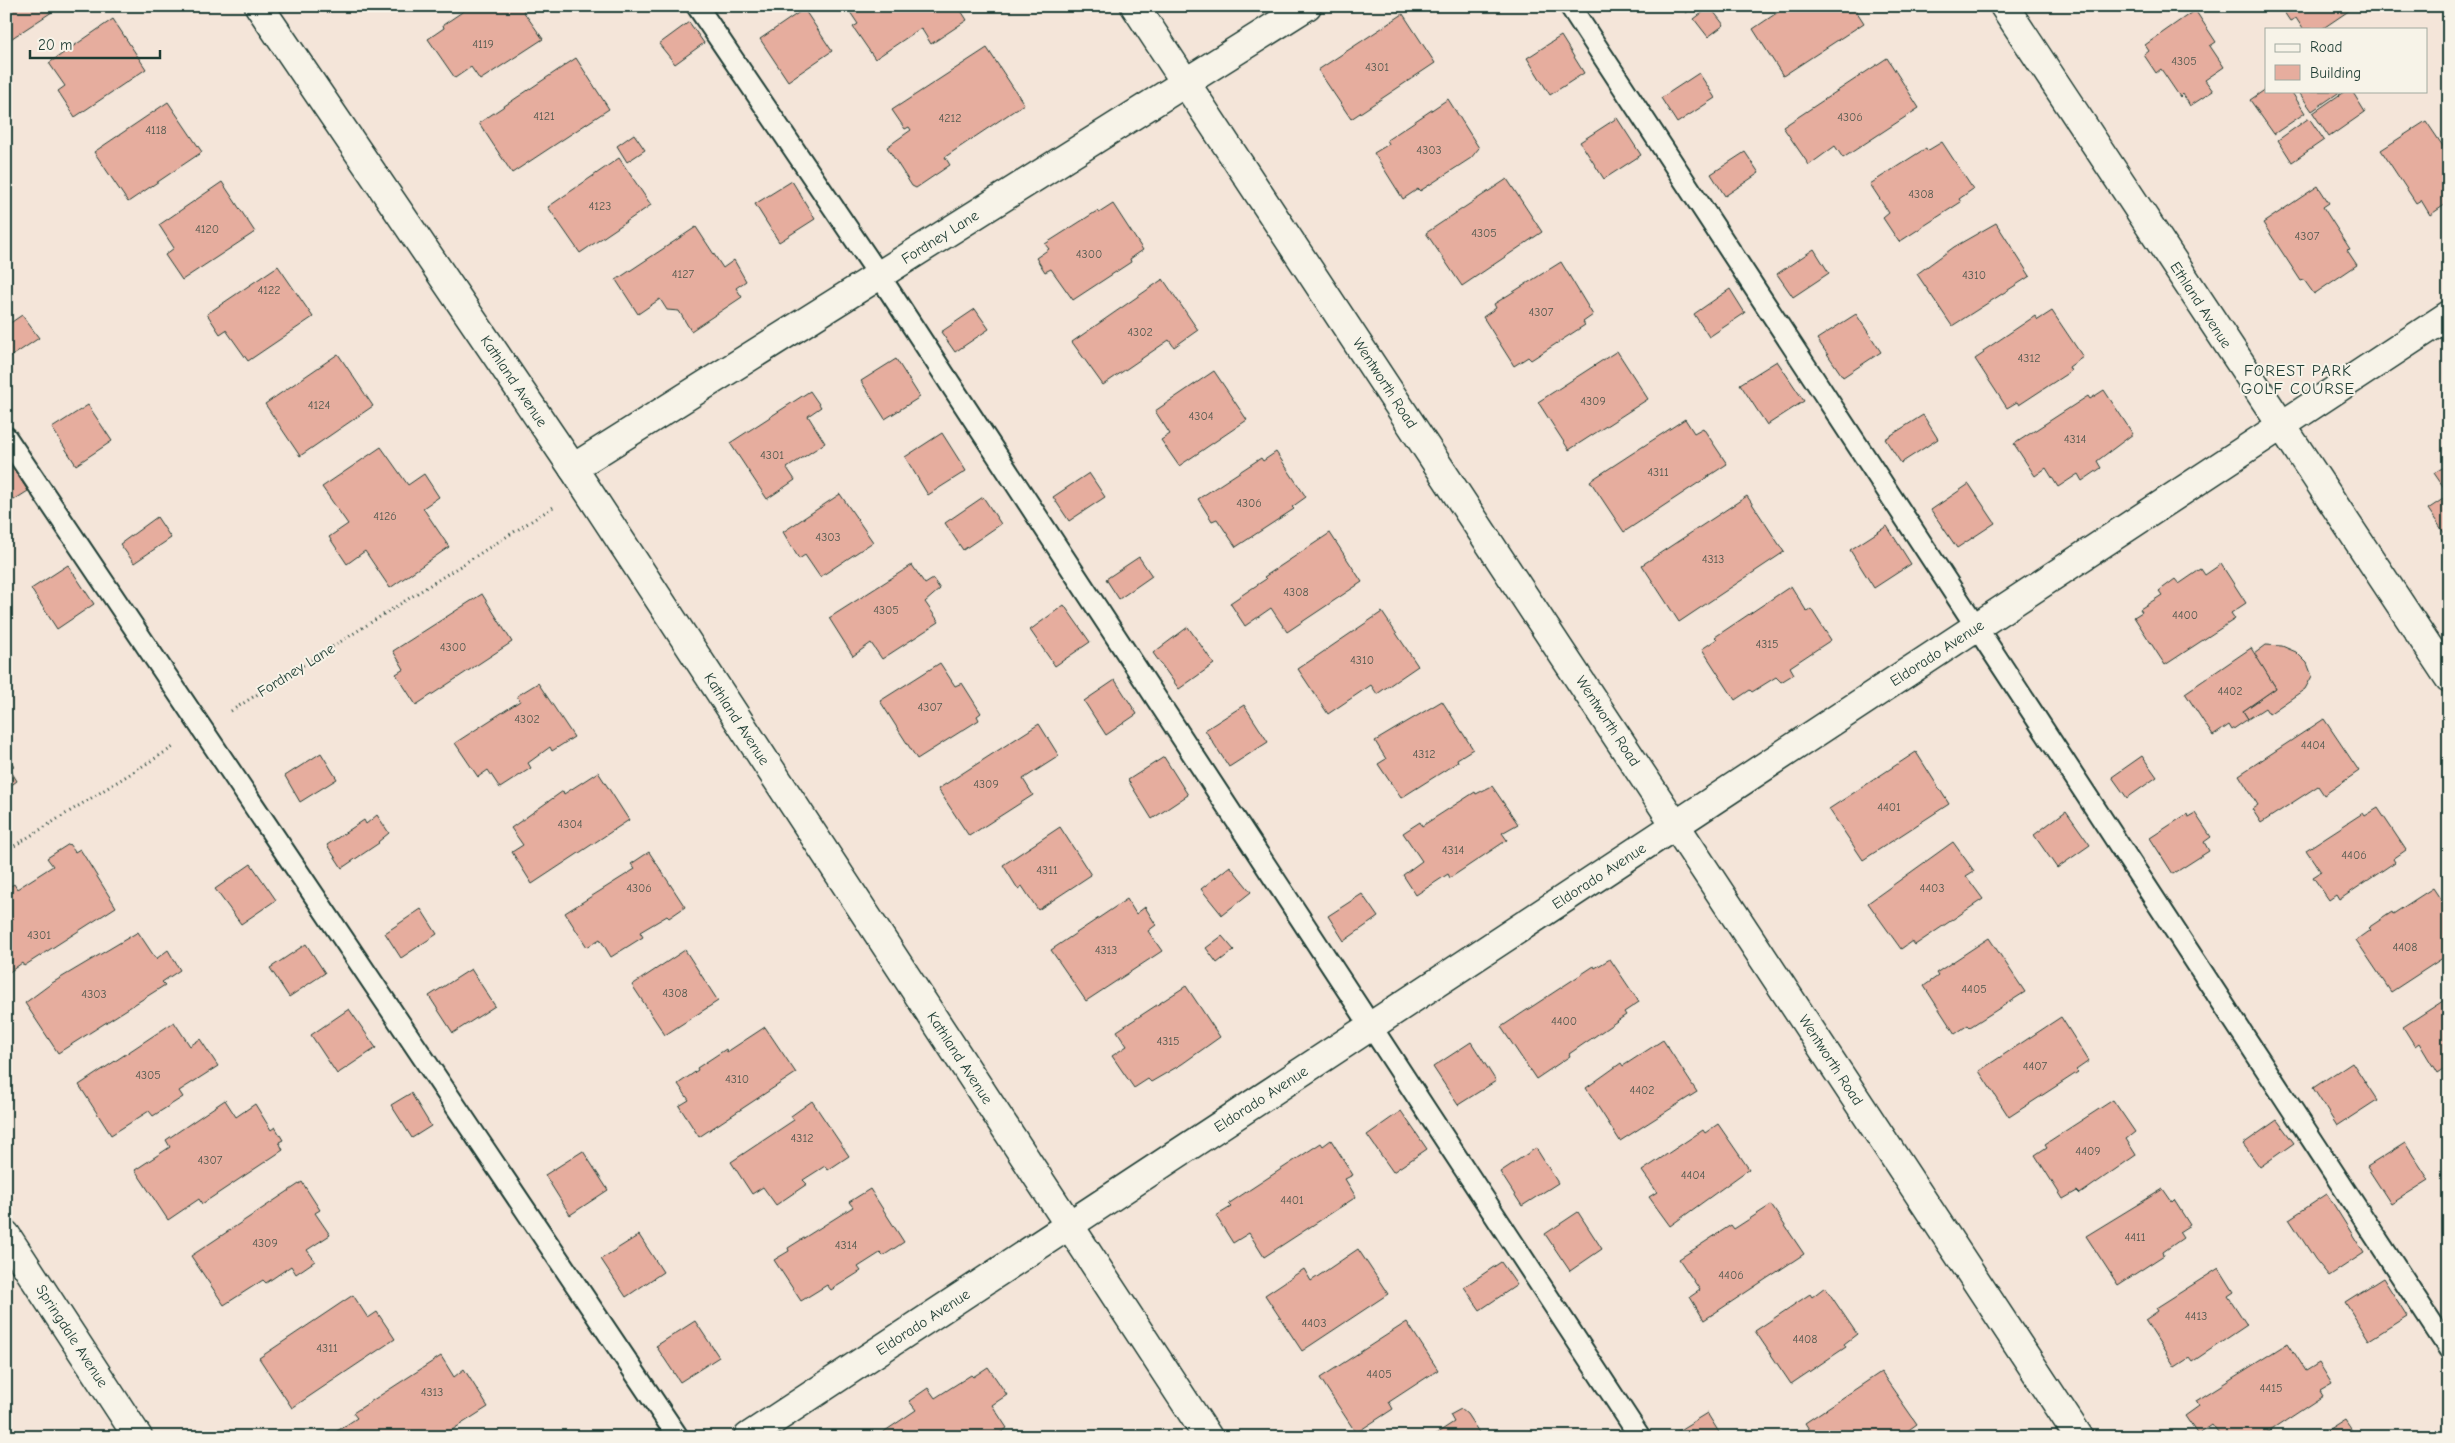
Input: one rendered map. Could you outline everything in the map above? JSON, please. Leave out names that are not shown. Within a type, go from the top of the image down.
[{"type":"street","name":"Kathland Avenue","points":[[259,6],[579,478],[1208,1437]]},
{"type":"street","name":"Wentworth Road","points":[[1136,6],[2079,1437]]},
{"type":"street","name":"Fordney Lane","points":[[579,478],[880,275],[1307,6]]},
{"type":"street","name":"Ethland Avenue","points":[[2004,6],[2449,678]]},
{"type":"street","name":"Eldorado Avenue","points":[[748,1437],[2449,315]]},
{"type":"street","name":"Springdale Avenue","points":[[6,1235],[138,1437]]},
{"type":"lane","points":[[697,6],[880,275],[1373,1025],[1640,1437]]},
{"type":"lane","points":[[1570,6],[2449,1349]]},
{"type":"lane","points":[[6,437],[678,1437]]},
{"type":"path","name":"Fordney Lane","points":[[6,851],[202,729],[579,478]]},
{"type":"building","points":[[6,6],[61,6],[6,42]]},
{"type":"building","points":[[471,6],[530,6],[523,11],[543,39],[480,80],[471,67],[455,78],[428,39],[444,28],[443,25]]},
{"type":"building","points":[[846,6],[958,6],[967,20],[931,44],[921,28],[875,59],[853,27],[858,24]]},
{"type":"building","points":[[1681,6],[1695,6],[1686,13]]},
{"type":"building","points":[[1787,6],[1853,6],[1864,23],[1783,76],[1753,29]]},
{"type":"building","points":[[2280,6],[2351,6],[2353,8],[2323,28],[2302,28],[2296,18],[2290,21]]},
{"type":"building","points":[[1710,7],[1724,25],[1708,37],[1694,19]]},
{"type":"building","points":[[804,9],[832,51],[788,81],[760,39]]},
{"type":"building","points":[[2195,10],[2216,42],[2210,46],[2224,67],[2205,80],[2213,91],[2190,106],[2183,94],[2180,97],[2161,69],[2156,73],[2144,55],[2149,51],[2145,45]]},
{"type":"building","points":[[1403,14],[1435,63],[1351,119],[1318,70]]},
{"type":"building","points":[[113,19],[146,69],[75,117],[58,91],[65,86],[49,63]]},
{"type":"building","points":[[689,22],[704,43],[675,64],[659,44]]},
{"type":"building","points":[[1561,36],[1584,73],[1550,95],[1527,58]]},
{"type":"building","points":[[987,48],[1024,104],[945,157],[950,165],[916,188],[912,186],[887,147],[911,130],[909,127],[905,129],[892,110]]},
{"type":"building","points":[[576,58],[609,109],[512,173],[479,123]]},
{"type":"building","points":[[1887,58],[1919,108],[1843,158],[1835,146],[1809,165],[1783,127]]},
{"type":"building","points":[[1699,73],[1715,98],[1677,123],[1661,98]]},
{"type":"building","points":[[2265,90],[2265,92],[2292,92],[2305,113],[2274,134],[2250,100]]},
{"type":"building","points":[[2299,92],[2340,92],[2312,111]]},
{"type":"building","points":[[2344,92],[2353,92],[2365,112],[2329,137],[2313,113]]},
{"type":"building","points":[[1448,99],[1479,148],[1471,158],[1420,191],[1418,189],[1403,199],[1374,153],[1389,144],[1387,140]]},
{"type":"building","points":[[168,102],[202,152],[128,202],[94,152]]},
{"type":"building","points":[[1617,118],[1641,155],[1604,179],[1580,142]]},
{"type":"building","points":[[2309,118],[2324,140],[2292,162],[2278,140]]},
{"type":"building","points":[[2426,121],[2449,155],[2449,202],[2430,215],[2421,200],[2416,203],[2381,150]]},
{"type":"building","points":[[634,134],[645,150],[627,162],[617,146]]},
{"type":"building","points":[[1942,142],[1973,189],[1959,199],[1961,202],[1899,242],[1883,218],[1889,213],[1870,184],[1926,148],[1927,151]]},
{"type":"building","points":[[1745,152],[1759,173],[1725,196],[1711,174]]},
{"type":"building","points":[[619,158],[651,205],[580,253],[548,207]]},
{"type":"building","points":[[1507,179],[1542,232],[1462,286],[1426,233]]},
{"type":"building","points":[[792,181],[815,219],[779,242],[755,204]]},
{"type":"building","points":[[222,182],[255,232],[182,280],[165,255],[174,248],[159,225]]},
{"type":"building","points":[[2318,186],[2329,203],[2323,207],[2350,249],[2347,250],[2357,265],[2314,294],[2304,280],[2301,281],[2263,223]]},
{"type":"building","points":[[1113,204],[1143,250],[1130,259],[1131,262],[1073,300],[1051,269],[1045,272],[1036,258],[1049,249],[1045,244],[1097,211],[1099,213]]},
{"type":"building","points":[[1996,223],[2030,276],[1952,326],[1917,274],[1954,247]]},
{"type":"building","points":[[696,227],[723,268],[734,260],[746,281],[736,288],[742,297],[691,331],[679,311],[667,310],[660,299],[638,314],[616,280]]},
{"type":"building","points":[[1814,249],[1829,273],[1793,297],[1777,274]]},
{"type":"building","points":[[1561,262],[1593,315],[1583,322],[1585,325],[1531,360],[1528,357],[1514,366],[1483,317],[1496,308],[1494,304]]},
{"type":"building","points":[[278,266],[313,317],[248,361],[226,330],[220,334],[207,314]]},
{"type":"building","points":[[1163,279],[1198,330],[1174,347],[1169,340],[1103,385],[1072,342]]},
{"type":"building","points":[[1730,289],[1745,313],[1709,337],[1694,314]]},
{"type":"building","points":[[975,309],[989,329],[955,352],[941,332]]},
{"type":"building","points":[[2052,311],[2083,357],[2069,367],[2071,371],[2019,405],[2017,402],[2007,408],[1975,359],[1984,353],[1983,351],[2035,316],[2038,320]]},
{"type":"building","points":[[1856,314],[1881,352],[1843,377],[1817,339]]},
{"type":"building","points":[[22,315],[39,338],[6,360],[6,326]]},
{"type":"building","points":[[1617,351],[1648,399],[1569,450],[1538,402]]},
{"type":"building","points":[[338,354],[373,406],[300,456],[265,404]]},
{"type":"building","points":[[896,359],[920,397],[885,419],[861,381]]},
{"type":"building","points":[[1777,361],[1804,401],[1767,425],[1740,384]]},
{"type":"building","points":[[1214,371],[1247,420],[1179,466],[1161,440],[1170,434],[1155,411]]},
{"type":"building","points":[[2104,390],[2133,434],[2097,461],[2101,468],[2082,481],[2078,474],[2058,487],[2046,468],[2035,476],[2014,444],[2088,396],[2090,399]]},
{"type":"building","points":[[810,391],[821,407],[808,416],[825,443],[787,468],[795,480],[767,499],[730,443]]},
{"type":"building","points":[[88,405],[112,441],[76,465],[52,428]]},
{"type":"building","points":[[1923,415],[1938,439],[1901,463],[1885,439]]},
{"type":"building","points":[[1685,419],[1694,433],[1703,428],[1727,464],[1624,532],[1590,481]]},
{"type":"building","points":[[942,433],[966,471],[928,495],[905,457]]},
{"type":"building","points":[[381,447],[408,485],[424,474],[439,497],[423,508],[449,547],[390,588],[365,551],[347,564],[329,537],[348,524],[322,487]]},
{"type":"building","points":[[1276,452],[1306,497],[1292,507],[1294,509],[1236,547],[1217,519],[1212,521],[1198,499],[1261,458],[1263,461]]},
{"type":"building","points":[[2449,464],[2449,495],[2434,473]]},
{"type":"building","points":[[12,466],[28,491],[6,505],[6,470]]},
{"type":"building","points":[[1089,473],[1105,497],[1069,521],[1053,497]]},
{"type":"building","points":[[1969,484],[1995,523],[1957,548],[1931,510]]},
{"type":"building","points":[[840,494],[873,542],[820,577],[805,555],[799,559],[783,532]]},
{"type":"building","points":[[2449,495],[2449,540],[2428,509]]},
{"type":"building","points":[[1747,496],[1784,552],[1679,622],[1642,565]]},
{"type":"building","points":[[983,497],[1001,524],[963,550],[945,523]]},
{"type":"building","points":[[157,517],[171,538],[134,563],[120,544]]},
{"type":"building","points":[[1887,526],[1911,564],[1874,588],[1850,550]]},
{"type":"building","points":[[1330,533],[1362,582],[1287,632],[1271,608],[1245,626],[1230,603],[1266,579],[1264,577]]},
{"type":"building","points":[[1139,557],[1152,576],[1119,599],[1106,579]]},
{"type":"building","points":[[2221,564],[2246,603],[2231,613],[2235,619],[2165,665],[2134,617],[2142,612],[2140,609],[2162,595],[2159,591],[2175,579],[2179,584],[2201,569],[2205,575]]},
{"type":"building","points":[[68,565],[94,604],[57,629],[31,589]]},
{"type":"building","points":[[912,565],[925,584],[933,579],[940,589],[925,602],[939,622],[882,659],[871,643],[853,656],[829,618]]},
{"type":"building","points":[[1791,586],[1807,612],[1811,609],[1831,640],[1790,667],[1794,674],[1781,682],[1776,677],[1735,700],[1702,649],[1717,639],[1715,637]]},
{"type":"building","points":[[482,594],[512,642],[416,705],[396,674],[404,669],[393,651]]},
{"type":"building","points":[[1064,605],[1090,642],[1055,666],[1030,630]]},
{"type":"building","points":[[1382,612],[1418,666],[1377,694],[1371,685],[1328,714],[1298,669]]},
{"type":"building","points":[[1188,627],[1214,664],[1179,689],[1153,653]]},
{"type":"building","points":[[2266,645],[2282,646],[2296,652],[2307,663],[2312,676],[2305,689],[2269,714],[2265,708],[2248,719],[2243,711],[2276,688],[2254,654]]},
{"type":"building","points":[[2251,648],[2276,688],[2243,711],[2248,719],[2232,730],[2229,725],[2213,736],[2185,693]]},
{"type":"building","points":[[940,663],[955,686],[962,683],[981,713],[977,716],[979,720],[917,759],[880,701]]},
{"type":"building","points":[[1115,680],[1137,714],[1106,735],[1084,701]]},
{"type":"building","points":[[538,683],[574,737],[552,751],[550,747],[528,763],[531,768],[500,788],[488,770],[478,777],[455,743],[520,701],[517,696]]},
{"type":"building","points":[[1442,701],[1473,749],[1457,759],[1458,762],[1401,798],[1378,764],[1386,759],[1375,741]]},
{"type":"building","points":[[1244,705],[1268,742],[1229,767],[1205,730]]},
{"type":"building","points":[[2324,719],[2359,771],[2324,795],[2318,786],[2261,823],[2252,809],[2258,805],[2239,775]]},
{"type":"building","points":[[1039,724],[1059,756],[1023,779],[1033,795],[969,836],[938,789]]},
{"type":"building","points":[[1916,752],[1949,804],[1863,860],[1829,809]]},
{"type":"building","points":[[321,753],[337,779],[300,802],[285,776]]},
{"type":"building","points":[[6,754],[14,766],[9,768],[17,781],[6,789]]},
{"type":"building","points":[[2142,756],[2157,777],[2127,798],[2112,777]]},
{"type":"building","points":[[1164,757],[1188,795],[1152,819],[1128,780]]},
{"type":"building","points":[[598,772],[629,820],[532,884],[512,852],[523,845],[511,828],[563,791],[564,794]]},
{"type":"building","points":[[1492,786],[1518,824],[1502,833],[1507,840],[1450,878],[1448,874],[1416,895],[1403,875],[1422,861],[1403,833],[1420,822],[1422,826],[1475,792],[1476,794]]},
{"type":"building","points":[[2378,808],[2406,850],[2393,859],[2395,862],[2339,900],[2336,895],[2329,900],[2313,877],[2321,872],[2306,850],[2363,813],[2365,816]]},
{"type":"building","points":[[2066,811],[2090,845],[2057,868],[2034,835]]},
{"type":"building","points":[[2195,813],[2211,837],[2204,842],[2209,851],[2173,874],[2150,838],[2187,814],[2188,817]]},
{"type":"building","points":[[377,815],[389,833],[379,843],[342,868],[327,845],[364,820],[366,824]]},
{"type":"building","points":[[1060,827],[1091,875],[1038,910],[1022,886],[1018,889],[1003,865]]},
{"type":"building","points":[[1953,842],[1974,871],[1966,876],[1983,899],[1915,945],[1912,941],[1901,949],[1868,903]]},
{"type":"building","points":[[69,844],[75,852],[80,849],[116,907],[24,966],[22,963],[8,973],[6,889],[14,884],[17,889],[53,866],[47,858]]},
{"type":"building","points":[[649,852],[685,907],[669,918],[667,916],[640,932],[643,937],[611,957],[600,939],[587,947],[565,913],[635,869],[631,864]]},
{"type":"building","points":[[251,864],[276,900],[241,924],[215,889]]},
{"type":"building","points":[[1230,866],[1251,892],[1222,915],[1201,889]]},
{"type":"building","points":[[2433,888],[2449,912],[2449,954],[2391,992],[2356,940],[2370,930],[2368,928]]},
{"type":"building","points":[[1362,894],[1378,917],[1344,941],[1328,916]]},
{"type":"building","points":[[1127,899],[1136,914],[1145,907],[1156,925],[1148,931],[1162,951],[1086,1001],[1051,950]]},
{"type":"building","points":[[421,909],[437,934],[401,958],[385,933]]},
{"type":"building","points":[[138,932],[156,959],[168,950],[180,970],[162,982],[165,985],[58,1053],[25,1003],[52,983]]},
{"type":"building","points":[[1222,936],[1234,950],[1217,963],[1206,948]]},
{"type":"building","points":[[1989,938],[2025,992],[1970,1027],[1968,1025],[1955,1034],[1924,986],[1938,976],[1936,973]]},
{"type":"building","points":[[306,944],[325,973],[289,997],[270,968]]},
{"type":"building","points":[[685,950],[718,1001],[665,1035],[632,985]]},
{"type":"building","points":[[1610,959],[1639,1002],[1624,1012],[1626,1015],[1536,1079],[1501,1027],[1594,966],[1595,968]]},
{"type":"building","points":[[471,969],[495,1006],[453,1033],[429,996]]},
{"type":"building","points":[[1186,986],[1220,1037],[1182,1064],[1151,1082],[1148,1079],[1134,1088],[1112,1056],[1127,1046],[1117,1031]]},
{"type":"building","points":[[2449,997],[2449,1065],[2437,1073],[2419,1043],[2415,1046],[2403,1027]]},
{"type":"building","points":[[349,1009],[376,1048],[337,1074],[311,1035]]},
{"type":"building","points":[[2061,1017],[2089,1061],[2076,1070],[2078,1072],[2009,1117],[1979,1071]]},
{"type":"building","points":[[174,1022],[190,1046],[200,1039],[218,1066],[179,1091],[183,1097],[153,1116],[149,1111],[111,1135],[79,1085]]},
{"type":"building","points":[[765,1027],[796,1073],[699,1137],[679,1106],[689,1100],[678,1084],[698,1070],[697,1068],[726,1049],[727,1052]]},
{"type":"building","points":[[1663,1040],[1697,1092],[1620,1141],[1586,1088],[1621,1063],[1623,1066]]},
{"type":"building","points":[[1471,1042],[1496,1081],[1458,1105],[1433,1067]]},
{"type":"building","points":[[2352,1062],[2377,1100],[2337,1126],[2313,1088]]},
{"type":"building","points":[[411,1093],[431,1126],[412,1138],[391,1105]]},
{"type":"building","points":[[225,1100],[236,1117],[255,1104],[271,1130],[275,1127],[283,1140],[279,1142],[283,1150],[202,1204],[199,1199],[168,1220],[135,1170],[170,1147],[166,1140]]},
{"type":"building","points":[[2113,1100],[2135,1132],[2126,1139],[2136,1155],[2080,1194],[2077,1191],[2063,1199],[2035,1155],[2047,1147],[2045,1144]]},
{"type":"building","points":[[812,1101],[849,1156],[828,1170],[825,1166],[803,1180],[807,1184],[776,1205],[763,1187],[752,1194],[731,1162],[794,1120],[791,1116]]},
{"type":"building","points":[[1401,1111],[1427,1149],[1393,1172],[1367,1135]]},
{"type":"building","points":[[2277,1120],[2294,1143],[2260,1167],[2243,1144]]},
{"type":"building","points":[[1718,1124],[1749,1169],[1670,1226],[1649,1197],[1657,1192],[1642,1171],[1703,1130],[1705,1133]]},
{"type":"building","points":[[1331,1140],[1353,1175],[1345,1179],[1356,1197],[1264,1257],[1249,1233],[1233,1243],[1216,1216],[1231,1207],[1228,1204],[1321,1143],[1323,1146]]},
{"type":"building","points":[[2405,1143],[2429,1180],[2391,1204],[2367,1167]]},
{"type":"building","points":[[1536,1148],[1558,1183],[1522,1206],[1500,1172]]},
{"type":"building","points":[[583,1151],[608,1190],[570,1215],[545,1175]]},
{"type":"building","points":[[302,1182],[320,1210],[315,1213],[330,1235],[307,1250],[315,1261],[296,1274],[291,1266],[266,1283],[263,1280],[224,1305],[191,1256]]},
{"type":"building","points":[[870,1189],[904,1242],[883,1256],[880,1253],[858,1267],[861,1271],[831,1290],[827,1285],[801,1301],[774,1260],[789,1251],[788,1248],[853,1207],[849,1202]]},
{"type":"building","points":[[2163,1189],[2172,1202],[2174,1200],[2190,1225],[2179,1232],[2183,1238],[2163,1252],[2164,1255],[2118,1285],[2086,1236]]},
{"type":"building","points":[[2327,1194],[2364,1253],[2329,1276],[2315,1259],[2289,1219]]},
{"type":"building","points":[[1771,1205],[1804,1254],[1704,1320],[1690,1297],[1700,1290],[1679,1259],[1731,1225],[1734,1229]]},
{"type":"building","points":[[1578,1212],[1602,1249],[1570,1271],[1545,1234]]},
{"type":"building","points":[[639,1235],[663,1272],[626,1297],[601,1259]]},
{"type":"building","points":[[1358,1249],[1388,1294],[1302,1351],[1265,1295],[1304,1269],[1311,1281]]},
{"type":"building","points":[[1501,1262],[1517,1285],[1480,1310],[1464,1287]]},
{"type":"building","points":[[2219,1268],[2234,1292],[2228,1296],[2247,1325],[2192,1362],[2189,1358],[2175,1367],[2145,1320],[2158,1311],[2156,1308]]},
{"type":"building","points":[[2383,1278],[2407,1316],[2369,1340],[2345,1302]]},
{"type":"building","points":[[1825,1287],[1857,1334],[1844,1344],[1846,1347],[1791,1384],[1755,1331],[1810,1294],[1812,1297]]},
{"type":"building","points":[[353,1295],[368,1318],[377,1312],[395,1339],[292,1408],[259,1358]]},
{"type":"building","points":[[695,1321],[719,1357],[680,1382],[656,1346]]},
{"type":"building","points":[[1407,1322],[1438,1370],[1389,1402],[1393,1409],[1356,1433],[1320,1378]]},
{"type":"building","points":[[2288,1343],[2306,1371],[2319,1363],[2332,1384],[2320,1391],[2323,1396],[2261,1437],[2221,1437],[2212,1425],[2198,1435],[2185,1416],[2199,1406],[2196,1401]]},
{"type":"building","points":[[441,1356],[454,1377],[464,1369],[488,1407],[441,1437],[328,1437],[357,1418],[353,1413]]},
{"type":"building","points":[[988,1367],[1007,1395],[992,1405],[1007,1428],[995,1437],[879,1435],[916,1410],[909,1401],[928,1388],[935,1398],[971,1375],[973,1377]]},
{"type":"building","points":[[1881,1372],[1917,1424],[1899,1437],[1814,1437],[1805,1423]]},
{"type":"building","points":[[1461,1409],[1467,1414],[1482,1437],[1431,1437],[1454,1422],[1450,1415]]},
{"type":"building","points":[[1707,1413],[1720,1434],[1716,1437],[1675,1437],[1673,1434]]},
{"type":"building","points":[[2345,1420],[2355,1435],[2359,1433],[2362,1437],[2318,1437]]},
{"type":"district","name":"FOREST PARK GOLF COURSE","points":[[2298,379]]}]
